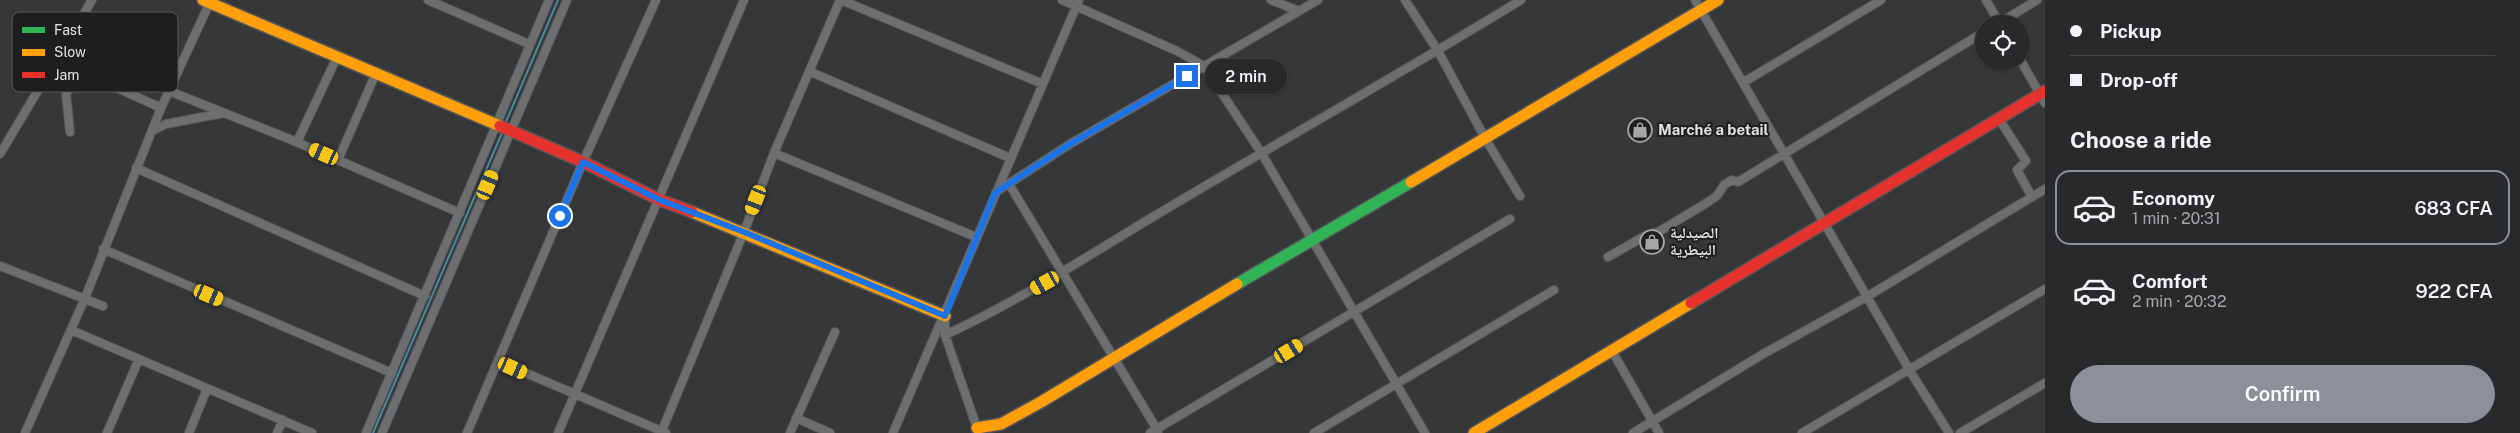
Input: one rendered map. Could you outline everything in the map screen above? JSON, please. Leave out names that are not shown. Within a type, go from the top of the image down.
[{"type":"street","points":[[84,12],[92,0]]},
{"type":"street","points":[[428,0],[529,44]]},
{"type":"street","points":[[382,433],[503,129],[529,44],[548,0]]},
{"type":"street","points":[[366,433],[460,213],[566,0]]},
{"type":"street","points":[[467,433],[583,162],[656,0]]},
{"type":"street","points":[[558,433],[660,200],[744,0]]},
{"type":"street","points":[[498,361],[663,432],[774,153],[840,0],[1043,84]]},
{"type":"street","points":[[1062,0],[1078,3],[1204,66],[1262,154],[1425,433]]},
{"type":"street","points":[[1271,0],[1299,11]]},
{"type":"street","points":[[995,193],[1070,144],[1318,0]]},
{"type":"street","points":[[1405,0],[1438,51],[1486,140],[1520,196]]},
{"type":"street","points":[[946,335],[991,314],[1062,273],[1521,0]]},
{"type":"street","points":[[945,316],[946,335],[978,431],[1001,424],[1312,239],[1486,140],[1699,5],[1718,0]]},
{"type":"street","points":[[1744,82],[1881,0]]},
{"type":"street","points":[[1986,0],[1994,15]]},
{"type":"street","points":[[2012,15],[2037,0]]},
{"type":"street","points":[[178,70],[208,1],[583,162],[660,200],[744,232],[945,316]]},
{"type":"street","points":[[893,433],[945,316],[976,237],[1078,3]]},
{"type":"street","points":[[1699,5],[1910,371],[1949,433]]},
{"type":"street","points":[[1608,257],[1643,236],[1658,232],[1717,196],[1724,185],[1732,180],[1738,182],[1975,37]]},
{"type":"street","points":[[297,142],[337,57]]},
{"type":"street","points":[[1474,433],[1999,119],[2043,96],[2027,70]]},
{"type":"street","points":[[810,72],[1010,158]]},
{"type":"street","points":[[338,160],[376,73]]},
{"type":"street","points":[[0,154],[37,92]]},
{"type":"street","points":[[67,92],[66,94],[70,132]]},
{"type":"street","points":[[126,92],[161,108]]},
{"type":"street","points":[[25,433],[85,298],[103,249],[169,92]]},
{"type":"street","points":[[172,92],[297,142],[460,213]]},
{"type":"street","points":[[152,131],[166,124],[224,113]]},
{"type":"street","points":[[1999,119],[2026,161],[2017,170],[2032,197]]},
{"type":"street","points":[[774,153],[976,237]]},
{"type":"street","points":[[136,168],[425,296]]},
{"type":"street","points":[[1009,184],[1114,358],[1155,432],[1510,219]]},
{"type":"street","points":[[1633,433],[1762,354],[1868,296],[2045,189]]},
{"type":"street","points":[[103,249],[392,373]]},
{"type":"street","points":[[0,266],[104,306]]},
{"type":"street","points":[[1802,433],[1910,371],[2045,289]]},
{"type":"street","points":[[1314,433],[1554,290]]},
{"type":"street","points":[[71,330],[312,433]]},
{"type":"street","points":[[790,433],[835,332]]},
{"type":"street","points":[[1612,351],[1659,433]]},
{"type":"street","points":[[107,433],[139,359]]},
{"type":"street","points":[[1960,433],[2045,383]]},
{"type":"street","points":[[189,433],[207,389]]},
{"type":"street","points":[[796,418],[830,433]]},
{"type":"street","points":[[277,433],[283,420]]},
{"type":"waterway","points":[[505,124],[558,0]]},
{"type":"waterway","points":[[373,433],[502,133]]},
{"type":"traffic: fast","points":[[1237,284],[1411,182]]},
{"type":"traffic: slow","points":[[203,0],[500,126]]},
{"type":"traffic: slow","points":[[1411,182],[1718,0]]},
{"type":"traffic: slow","points":[[692,212],[945,316]]},
{"type":"traffic: slow","points":[[977,428],[1001,424],[1041,402],[1237,284]]},
{"type":"traffic: slow","points":[[1474,433],[1691,303]]},
{"type":"traffic: jam","points":[[1691,303],[2045,91]]},
{"type":"traffic: jam","points":[[500,126],[583,162],[660,200],[692,212]]},
{"type":"place","name":"Marché a betail","points":[[1640,130]]},
{"type":"place","name":"الصيدلية البيطرية","points":[[1652,242]]},
{"type":"route","points":[[560,216],[583,162],[660,200],[744,232],[945,316],[995,193],[1070,144],[1187,76]]}]
